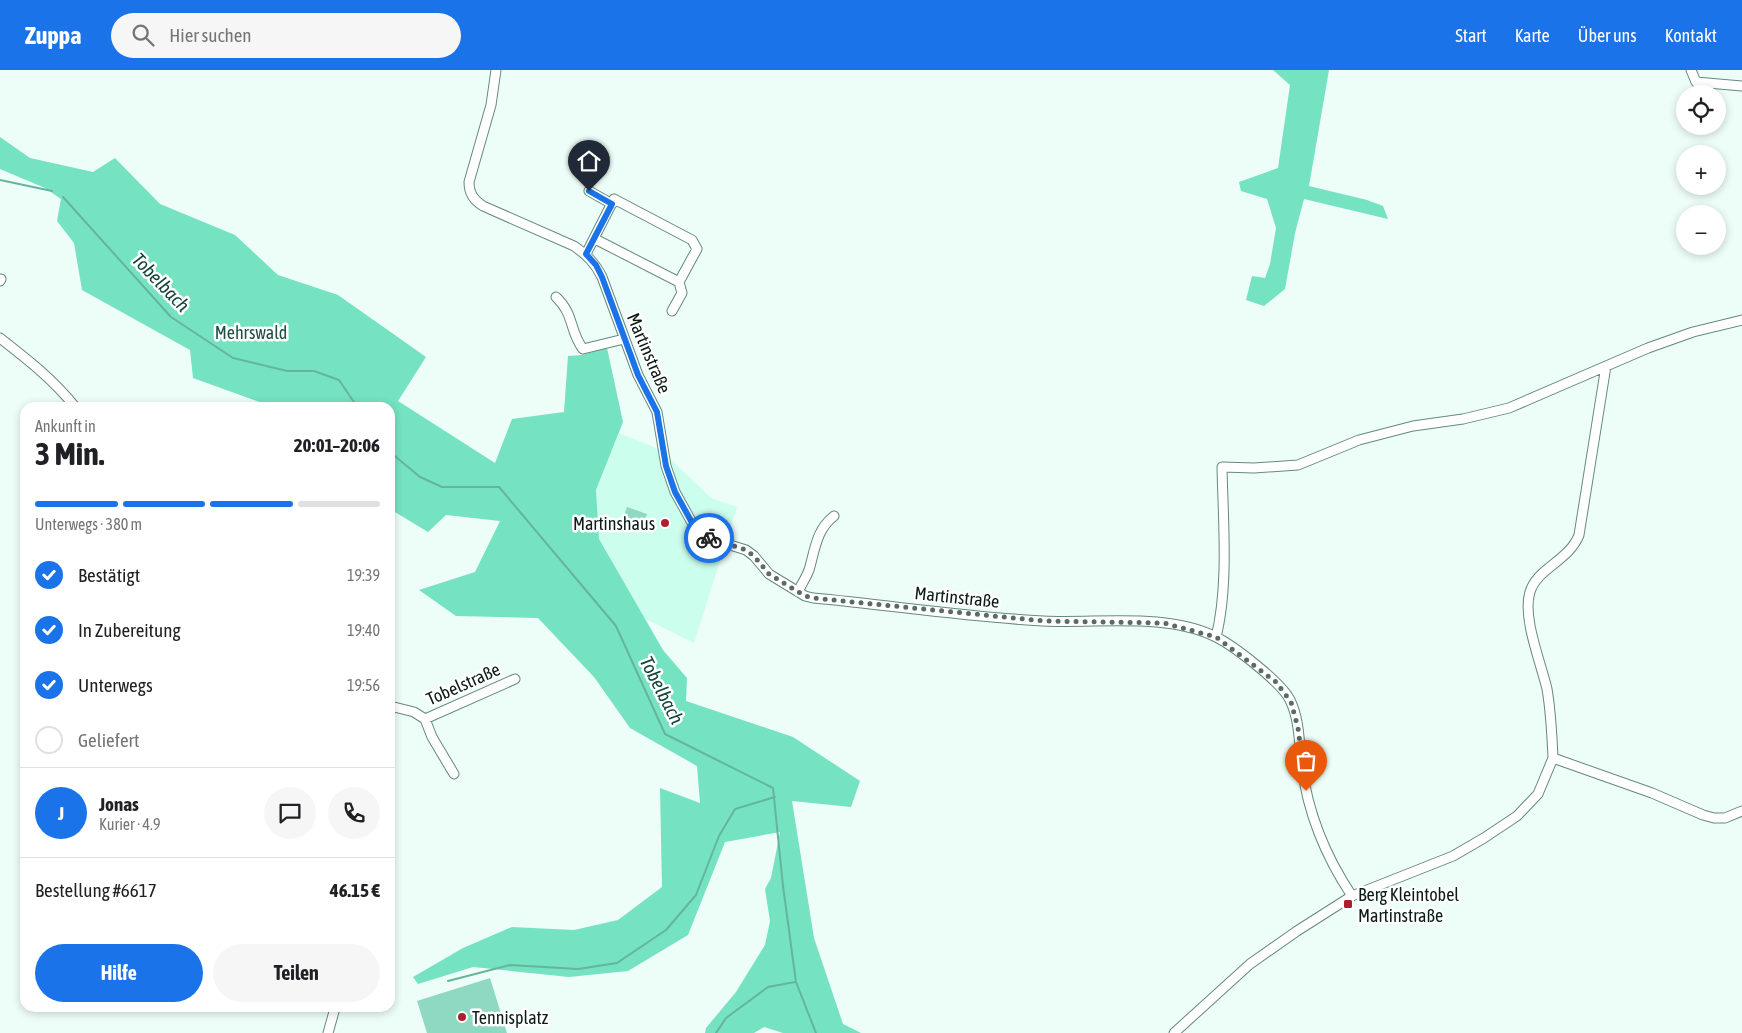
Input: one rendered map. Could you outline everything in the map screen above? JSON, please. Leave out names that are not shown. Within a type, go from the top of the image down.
[{"type":"street","name":"Martinstraße","points":[[496,70],[491,105],[469,182],[470,192],[477,202],[483,206],[574,246],[586,254],[596,265],[638,375],[657,412],[666,466],[675,492],[695,528],[705,537],[746,550],[754,556],[766,572],[798,592],[813,598],[1044,621],[1164,623],[1216,637],[1276,682],[1291,702],[1298,728],[1306,791],[1321,841],[1336,872],[1352,896]]},
{"type":"street","points":[[1691,70],[1696,82],[1742,86]]},
{"type":"street","points":[[589,191],[612,204]]},
{"type":"street","points":[[586,254],[614,199],[692,240],[697,249],[679,282],[682,292],[672,311]]},
{"type":"street","points":[[595,239],[679,282]]},
{"type":"street","points":[[556,297],[567,307],[579,343],[583,349],[624,339]]},
{"type":"street","points":[[1216,637],[1221,617],[1225,510],[1222,466],[1254,468],[1298,465],[1359,440],[1413,426],[1509,408],[1606,366],[1693,332],[1742,320]]},
{"type":"street","points":[[0,338],[28,360],[71,402]]},
{"type":"street","points":[[1174,1033],[1203,1004],[1263,954],[1352,896],[1453,856],[1502,826],[1525,809],[1538,794],[1552,758],[1551,718],[1527,604],[1530,590],[1539,577],[1574,548],[1579,535],[1606,366]]},
{"type":"street","points":[[798,592],[808,572],[815,544],[823,527],[834,516]]},
{"type":"street","name":"Tobelstraße","points":[[425,719],[515,679]]},
{"type":"street","points":[[395,707],[414,712],[425,719],[432,737],[454,774]]},
{"type":"street","points":[[1552,758],[1652,793],[1703,815],[1725,818],[1742,812]]},
{"type":"street","points":[[328,1033],[334,1012]]},
{"type":"shaded area","name":"Martinshaus","points":[[619,433],[661,450],[711,498],[737,507],[694,643],[644,618],[599,539],[596,490]]},
{"type":"shaded area","points":[[627,507],[647,514],[642,528],[622,521]]},
{"type":"shaded area","name":"Tennisplatz","points":[[490,978],[507,1033],[427,1033],[417,1001]]},
{"type":"green space","points":[[1273,70],[1329,70],[1309,186],[1367,200],[1383,206],[1388,219],[1304,199],[1295,233],[1285,289],[1264,306],[1246,300],[1252,276],[1265,278],[1270,264],[1276,228],[1267,199],[1241,191],[1239,182],[1278,168],[1290,85]]},
{"type":"green space","name":"Mehrswald","points":[[0,137],[30,158],[93,172],[115,158],[160,204],[235,235],[278,275],[338,295],[426,357],[398,401],[495,463],[512,419],[564,412],[568,356],[582,355],[607,348],[623,422],[596,490],[599,539],[663,650],[687,678],[686,701],[793,737],[860,781],[851,807],[792,801],[814,938],[843,1024],[861,1033],[783,1033],[764,1027],[754,1033],[705,1033],[706,1028],[736,992],[765,945],[770,921],[765,889],[771,878],[780,832],[725,842],[688,935],[628,971],[569,977],[473,967],[418,984],[413,977],[463,948],[512,927],[574,930],[618,920],[662,887],[660,788],[700,803],[697,766],[630,728],[594,677],[538,618],[456,616],[419,590],[475,572],[500,521],[446,515],[428,532],[395,512],[395,402],[259,402],[193,378],[190,350],[82,290],[74,243],[57,221],[61,199],[45,188],[0,169]]},
{"type":"waterway","name":"Tobelbach","points":[[0,180],[52,191]]},
{"type":"waterway","name":"Tobelbach","points":[[63,197],[171,317],[233,358],[287,371],[314,371],[339,380],[354,402]]},
{"type":"waterway","name":"Tobelbach","points":[[395,456],[420,477],[442,487],[499,487],[616,626],[665,734],[773,788],[783,886],[796,982],[816,1033]]},
{"type":"waterway","points":[[448,981],[510,965],[578,969],[617,963],[666,930],[696,895],[719,836],[735,809],[775,797]]},
{"type":"waterway","points":[[716,1033],[726,1018],[768,987],[795,982]]},
{"type":"way so far","points":[[709,538],[746,550],[754,556],[762,568],[769,574],[805,596],[813,598],[1044,621],[1164,623],[1189,628],[1216,637],[1250,661],[1284,690],[1291,702],[1298,728],[1306,791]]},
{"type":"place","name":"Martinshaus","points":[[665,523]]},
{"type":"place","name":"Berg Kleintobel Martinstraße","points":[[1348,904]]},
{"type":"place","name":"Tennisplatz","points":[[462,1017]]},
{"type":"route","points":[[589,191],[612,204],[586,254],[596,265],[602,277],[638,375],[657,412],[666,466],[675,492],[685,514],[695,528],[699,533],[709,538]]}]
